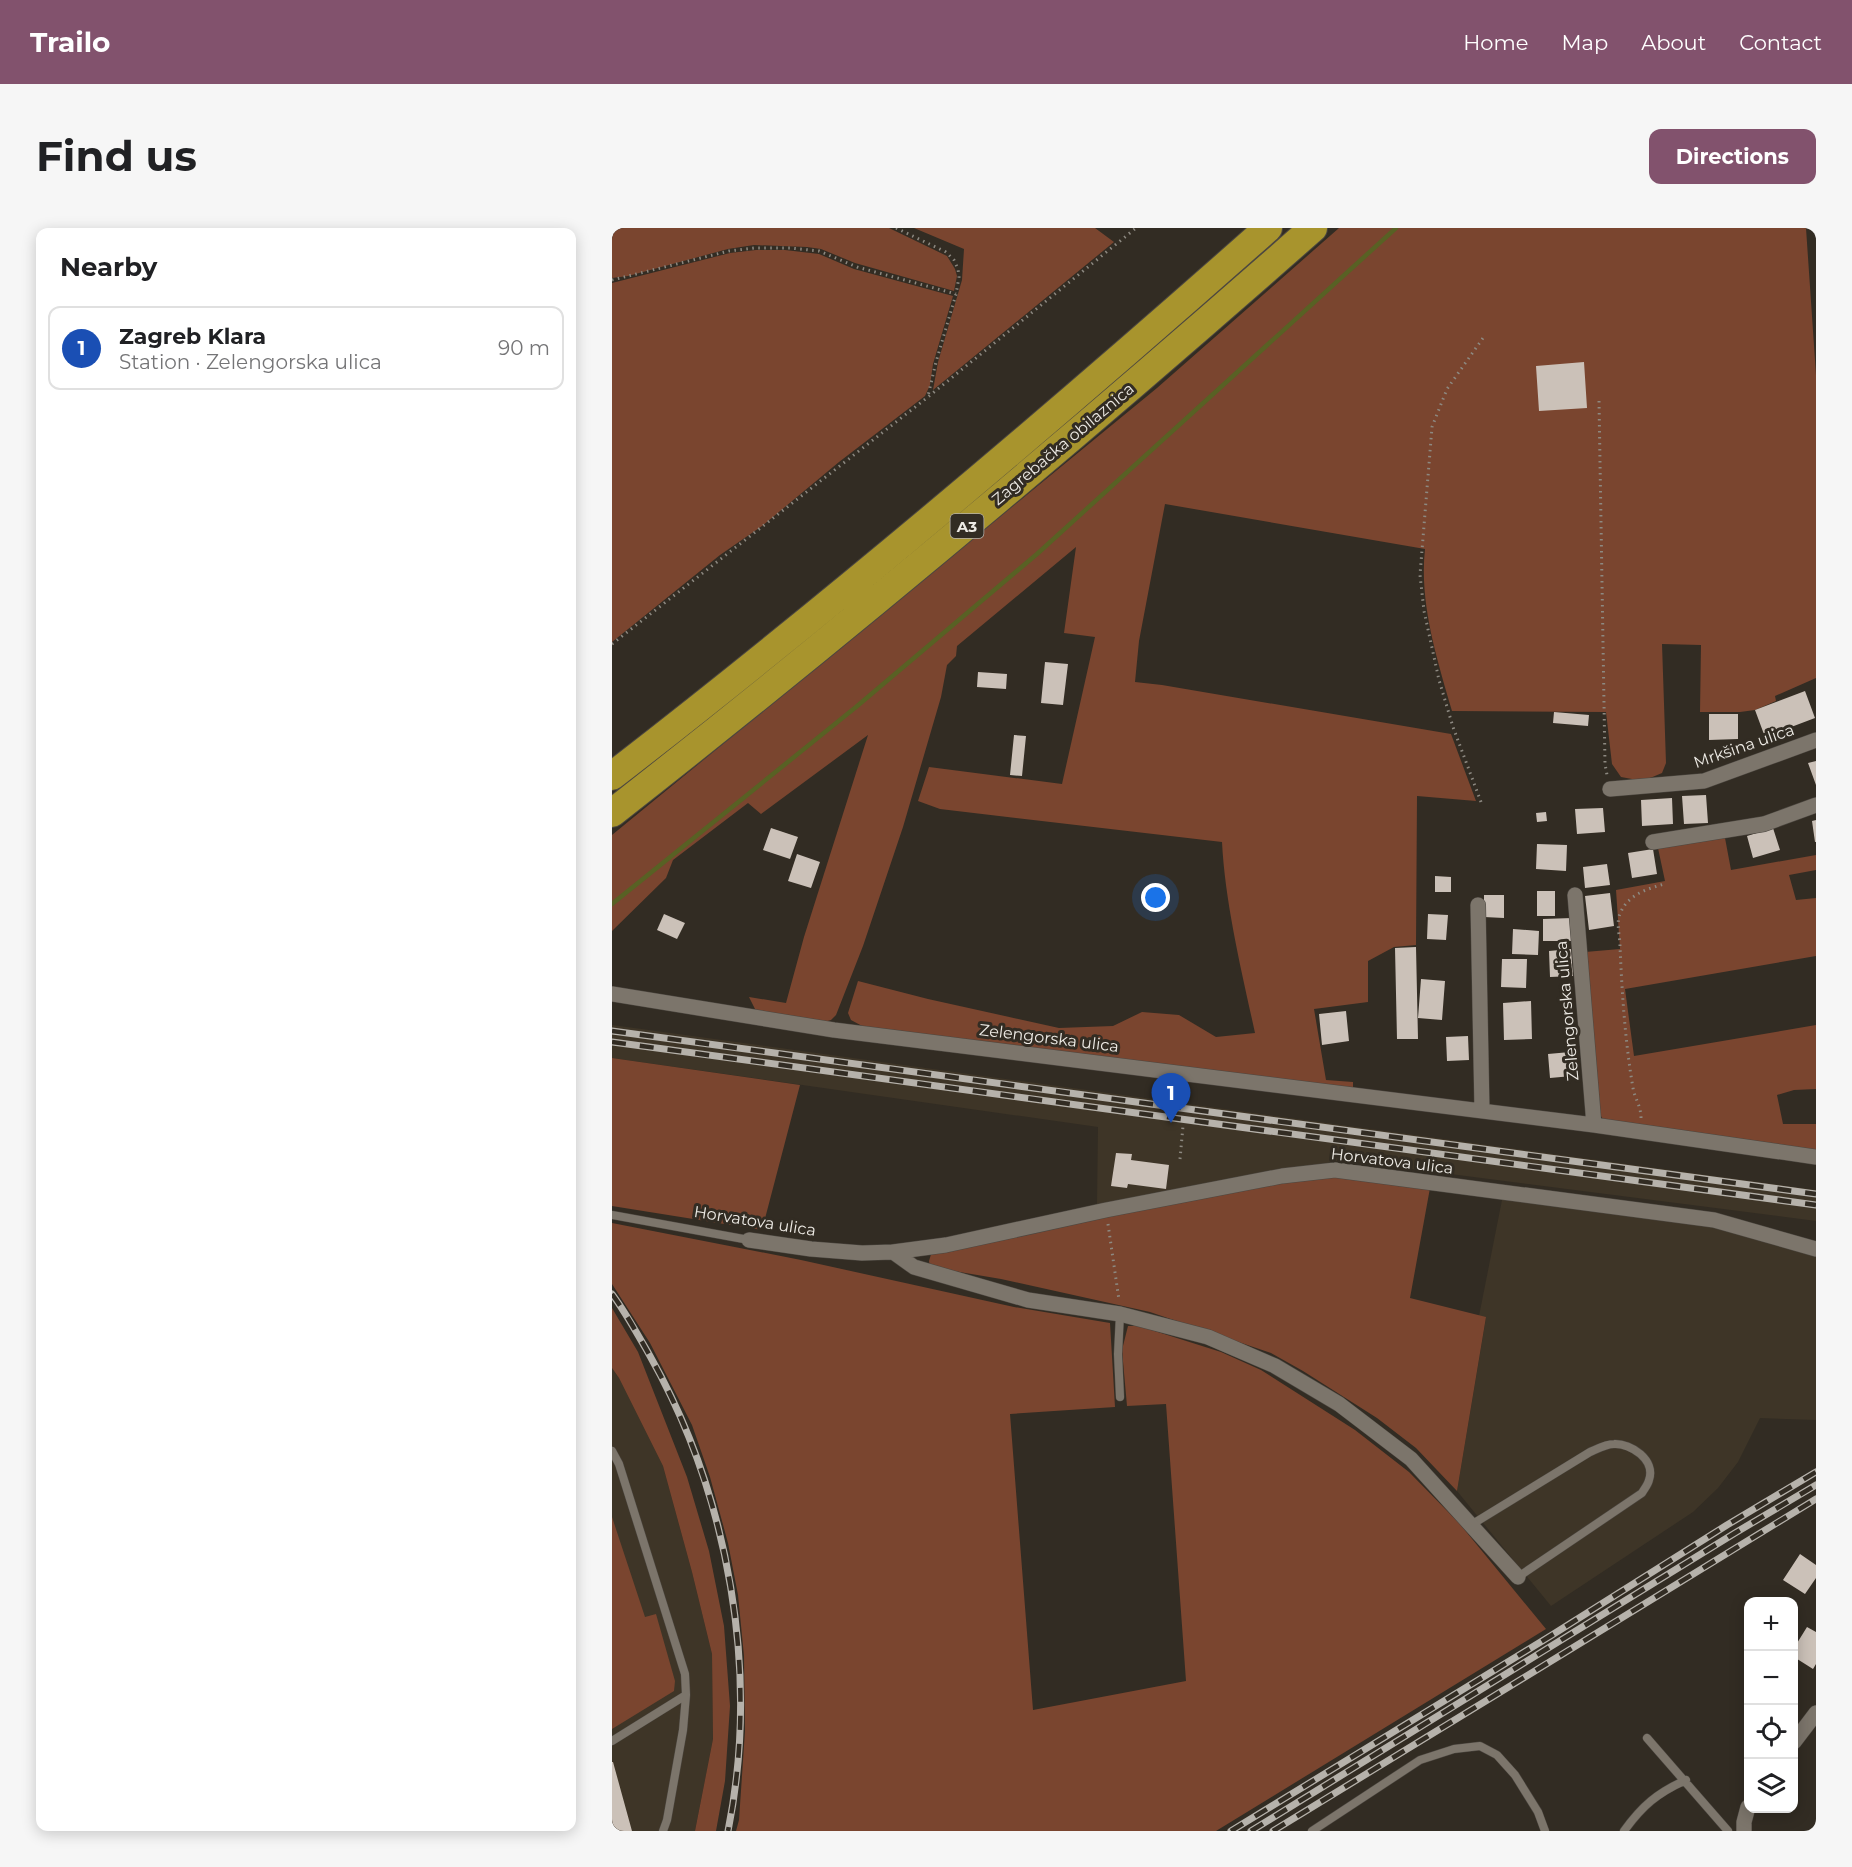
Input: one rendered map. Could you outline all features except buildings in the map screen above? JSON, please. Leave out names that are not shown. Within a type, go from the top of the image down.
[{"type":"highway","name":"Zagrebačka obilaznica","points":[[612,776],[700,708],[908,538],[1163,321],[1268,228]]},
{"type":"highway","name":"Zagrebačka obilaznica","points":[[612,813],[718,730],[952,538],[1194,333],[1313,228]]},
{"type":"street","name":"Mrkšina ulica","points":[[1610,789],[1704,781],[1816,740]]},
{"type":"street","points":[[1653,842],[1764,824],[1816,805]]},
{"type":"street","name":"Zelengorska ulica","points":[[1575,896],[1594,1125]]},
{"type":"street","points":[[1478,905],[1482,1110]]},
{"type":"street","name":"Zelengorska ulica","points":[[612,994],[834,1030],[1482,1110],[1816,1157]]},
{"type":"street","name":"Horvatova ulica","points":[[749,1240],[811,1249],[862,1253],[893,1252],[946,1245],[1106,1210],[1282,1176],[1335,1170],[1714,1220],[1816,1249]]},
{"type":"street","points":[[893,1252],[914,1268],[1028,1300],[1120,1314],[1208,1337],[1275,1366],[1339,1404],[1411,1459],[1518,1577]]},
{"type":"street","points":[[1798,1737],[1816,1713]]},
{"type":"lane","name":"Horvatova ulica","points":[[612,1215],[749,1240]]},
{"type":"lane","points":[[1120,1314],[1118,1354],[1120,1397]]},
{"type":"lane","points":[[1471,1525],[1590,1452],[1612,1444],[1629,1445],[1643,1456],[1650,1468],[1650,1479],[1642,1493],[1518,1577]]},
{"type":"lane","points":[[612,1451],[619,1464],[685,1674],[683,1730],[663,1831]]},
{"type":"lane","points":[[612,1741],[686,1695]]},
{"type":"lane","points":[[1647,1738],[1686,1780],[1739,1824]]},
{"type":"lane","points":[[1312,1831],[1420,1760],[1454,1749],[1480,1746],[1497,1755],[1515,1775],[1538,1812],[1545,1831]]},
{"type":"lane","points":[[1624,1831],[1648,1802],[1686,1780]]},
{"type":"path","points":[[896,228],[946,252],[954,260],[959,277],[928,398]]},
{"type":"path","points":[[612,644],[928,398],[1136,228]]},
{"type":"path","points":[[612,280],[729,251],[790,248],[819,250],[857,267],[956,294]]},
{"type":"path","points":[[1481,801],[1453,727],[1439,680],[1424,611],[1420,575],[1432,428],[1447,389],[1483,338]]},
{"type":"path","points":[[1599,401],[1605,764],[1610,789]]},
{"type":"path","points":[[1641,1132],[1641,1108],[1634,1091],[1627,1043],[1621,981],[1619,918],[1628,901],[1640,892],[1664,884]]},
{"type":"path","points":[[1179,1159],[1183,1126]]},
{"type":"path","points":[[1106,1210],[1120,1314]]},
{"type":"shaded area","points":[[612,228],[889,228],[947,256],[957,276],[954,291],[855,263],[821,249],[754,245],[728,249],[628,276],[612,278]]},
{"type":"shaded area","points":[[914,228],[1095,228],[1114,242],[933,390],[938,362],[962,280],[964,249]]},
{"type":"shaded area","points":[[1339,228],[1806,228],[1816,375],[1816,678],[1775,696],[1776,701],[1755,710],[1700,712],[1701,645],[1662,644],[1666,763],[1662,773],[1643,781],[1621,777],[1612,764],[1606,712],[1452,711],[1435,651],[1427,610],[1425,549],[1165,504],[1139,641],[1135,682],[1451,734],[1476,801],[1417,796],[1416,945],[1394,947],[1368,961],[1368,1002],[1314,1009],[1326,1080],[1353,1082],[1351,1089],[864,1027],[851,1020],[848,1013],[858,981],[1059,1028],[1113,1026],[1142,1012],[1179,1015],[1216,1037],[1255,1033],[1230,913],[1222,842],[940,809],[918,801],[929,767],[1062,784],[1095,637],[1064,633],[1076,547],[957,646],[956,656],[947,665],[941,697],[903,827],[863,946],[836,1015],[831,1020],[824,1022],[756,1011],[749,997],[786,1003],[804,937],[868,735],[761,814],[748,803],[673,860],[666,878],[612,931],[612,835],[1157,388]]},
{"type":"shaded area","points":[[785,250],[819,254],[854,269],[953,296],[933,364],[930,385],[925,396],[612,642],[612,283],[730,253]]},
{"type":"shaded area","points":[[1725,838],[1731,870],[1816,855],[1816,870],[1789,875],[1796,900],[1816,898],[1816,956],[1625,989],[1634,1056],[1816,1025],[1816,1089],[1794,1090],[1777,1095],[1783,1124],[1816,1124],[1816,1152],[1603,1119],[1598,1112],[1585,952],[1620,949],[1616,890],[1665,881],[1658,848]]},
{"type":"shaded area","points":[[612,1025],[1816,1190],[1816,1221],[1342,1160],[1166,1194],[1097,1204],[1098,1127],[612,1058]]},
{"type":"shaded area","points":[[612,1058],[800,1085],[762,1230],[612,1206]]},
{"type":"shaded area","points":[[1327,1176],[1430,1188],[1410,1298],[1486,1317],[1457,1491],[1416,1448],[1377,1418],[1271,1353],[1150,1312],[1001,1279],[930,1267],[932,1251],[1255,1187]]},
{"type":"shaded area","points":[[1503,1195],[1718,1226],[1816,1253],[1816,1420],[1760,1418],[1738,1462],[1718,1488],[1693,1512],[1551,1606],[1457,1491],[1486,1318],[1479,1316]]},
{"type":"shaded area","points":[[612,1223],[801,1260],[1014,1307],[1110,1323],[1115,1407],[1010,1414],[1033,1710],[1186,1681],[1166,1404],[1127,1406],[1122,1350],[1128,1326],[1139,1326],[1221,1352],[1261,1370],[1355,1430],[1409,1472],[1459,1523],[1546,1629],[1216,1831],[736,1831],[739,1820],[745,1731],[744,1656],[738,1595],[728,1543],[710,1477],[692,1425],[650,1343],[612,1284]]},
{"type":"shaded area","points":[[612,1308],[638,1352],[687,1477],[709,1551],[724,1626],[730,1706],[725,1781],[716,1831],[695,1831],[713,1739],[712,1654],[663,1466],[612,1368]]},
{"type":"shaded area","points":[[612,1368],[663,1466],[712,1654],[713,1739],[695,1831],[612,1831]]},
{"type":"shaded area","points":[[612,1517],[645,1617],[656,1614],[675,1681],[674,1691],[612,1729]]},
{"type":"waterway","points":[[612,904],[856,707],[1037,554],[1396,228]]},
{"type":"railway","points":[[612,1031],[1816,1194]]},
{"type":"railway","points":[[612,1042],[1816,1205]]},
{"type":"railway","points":[[612,1294],[650,1356],[677,1410],[700,1467],[718,1526],[731,1587],[738,1648],[740,1710],[737,1771],[728,1831]]},
{"type":"railway","points":[[1231,1831],[1816,1472]]},
{"type":"railway","points":[[1251,1831],[1816,1485]]},
{"type":"railway","points":[[1273,1831],[1816,1499]]},
{"type":"place","name":"Zagreb Klara","points":[[1171,1123]]}]
